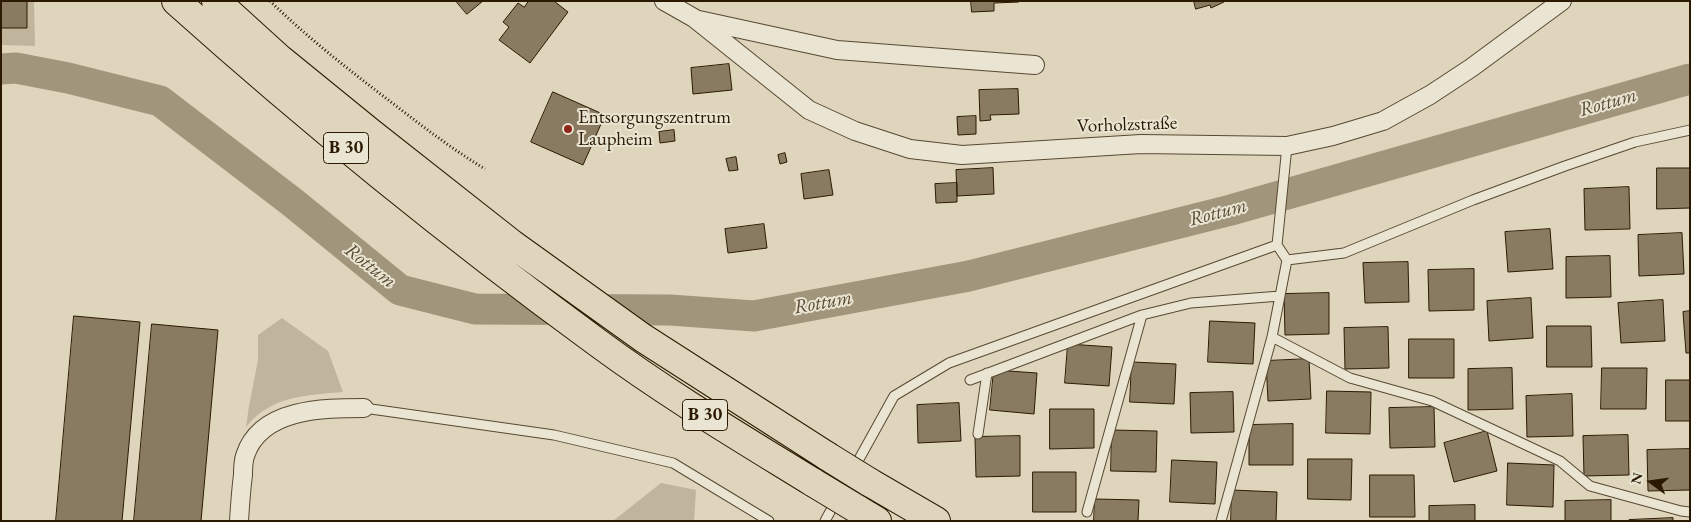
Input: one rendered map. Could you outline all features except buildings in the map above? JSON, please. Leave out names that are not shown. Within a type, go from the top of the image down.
[{"type":"highway","name":"B 30","points":[[176,1],[354,156],[599,344],[684,402],[867,515]]},
{"type":"highway","name":"B 30","points":[[216,1],[280,59],[371,133],[512,244],[565,283],[643,338],[827,456],[854,482],[936,521]]},
{"type":"street","name":"Vorholzstraße","points":[[664,1],[694,18],[809,110],[855,131],[910,149],[962,155],[1141,144],[1287,146],[1333,136],[1383,121],[1430,95],[1471,68],[1562,1]]},
{"type":"street","name":"Vorholzstraße","points":[[694,18],[837,50],[1035,65]]},
{"type":"street","points":[[239,521],[244,457],[251,442],[265,429],[282,418],[305,412],[332,408],[364,408]]},
{"type":"lane","points":[[1287,260],[1344,253],[1473,200],[1564,166],[1636,142],[1690,130]]},
{"type":"lane","points":[[1222,521],[1272,336],[1287,260],[1277,245],[1287,146]]},
{"type":"lane","points":[[825,521],[854,482],[894,396],[949,363],[1277,245]]},
{"type":"lane","points":[[970,380],[1142,315],[1191,303],[1280,296]]},
{"type":"lane","points":[[1087,512],[1142,315]]},
{"type":"lane","points":[[1272,336],[1350,378],[1432,400],[1517,440],[1560,461],[1590,486],[1690,512]]},
{"type":"lane","points":[[978,434],[987,373]]},
{"type":"lane","points":[[364,408],[554,435],[673,464],[769,521]]},
{"type":"path","points":[[270,1],[297,27],[339,62],[455,151],[485,169]]},
{"type":"shaded area","points":[[1,1],[34,1],[35,46],[1,45]]},
{"type":"shaded area","points":[[282,318],[328,351],[343,392],[303,396],[278,403],[266,409],[246,427],[258,360],[258,335]]},
{"type":"shaded area","points":[[661,483],[696,490],[694,521],[613,521]]},
{"type":"waterway","name":"Rottum","points":[[1,69],[16,68],[68,78],[160,101],[292,202],[400,290],[475,309],[670,310],[754,316],[969,276],[1231,210],[1690,79]]},
{"type":"place","name":"Entsorgungszentrum Laupheim","points":[[568,129]]}]
